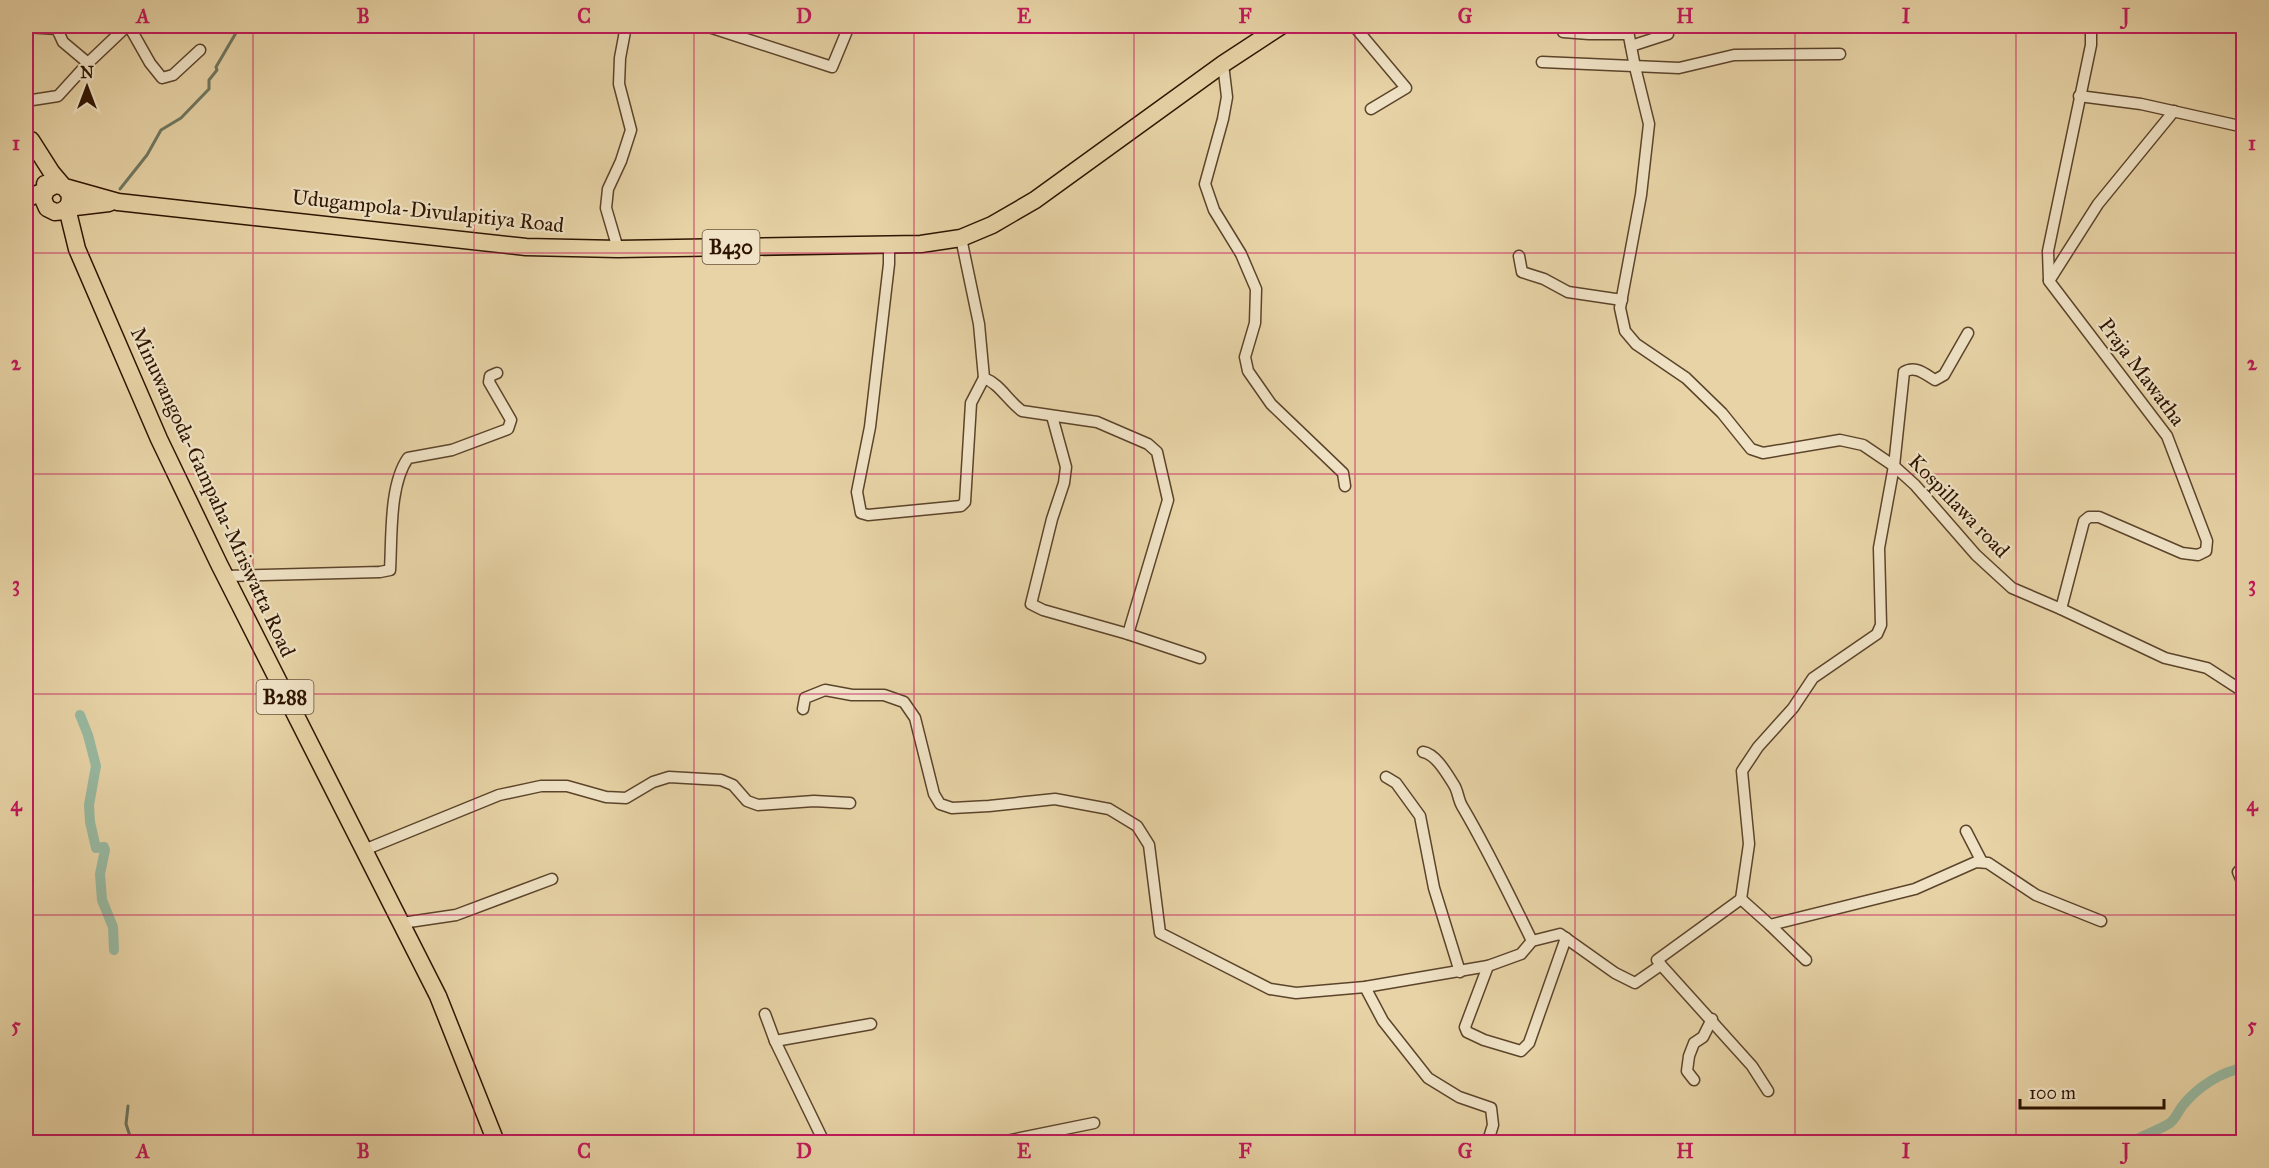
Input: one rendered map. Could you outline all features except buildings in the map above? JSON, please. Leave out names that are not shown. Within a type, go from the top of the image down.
[{"type":"main road","name":"Udugampola-Divulapitiya Road","points":[[54,188],[118,202],[526,247],[618,249],[921,244],[961,238],[992,225],[1035,200],[1223,64],[1281,26]]},
{"type":"main road","points":[[28,133],[54,188]]},
{"type":"main road","points":[[26,199],[54,188],[69,193],[69,203],[58,209],[47,208],[43,199],[54,188]]},
{"type":"main road","name":"Udugampola-Divulapitiya Road","points":[[26,206],[58,209],[118,202]]},
{"type":"main road","name":"Minuwangoda-Gampaha-Mriswatta Road","points":[[58,209],[159,439],[225,576],[438,996],[496,1143]]},
{"type":"street","points":[[26,101],[58,96],[88,63],[128,26],[150,63],[162,78],[173,75],[200,50]]},
{"type":"street","points":[[618,249],[606,208],[608,189],[621,161],[631,130],[619,84],[620,58],[626,26]]},
{"type":"street","points":[[706,26],[832,67],[849,26]]},
{"type":"street","points":[[1354,26],[1406,88],[1371,109]]},
{"type":"street","points":[[2049,281],[2048,251],[2091,45],[2091,26]]},
{"type":"street","points":[[26,27],[57,29],[63,42],[88,63]]},
{"type":"street","points":[[1563,32],[1589,34],[1627,29]]},
{"type":"street","name":"Kospillawa road","points":[[1627,29],[1649,124],[1641,195],[1620,308],[1625,331],[1636,344],[1686,378],[1722,413],[1751,448],[1763,453],[1840,440],[1863,445],[1894,466],[1915,485],[1976,555],[2012,588],[2164,658],[2207,668],[2244,692]]},
{"type":"street","points":[[1630,46],[1668,34]]},
{"type":"street","points":[[1542,62],[1635,68],[1679,68],[1734,55],[1840,54]]},
{"type":"street","points":[[1223,64],[1227,96],[1205,184],[1214,210],[1241,254],[1256,289],[1255,323],[1245,357],[1248,371],[1272,404],[1343,473],[1345,486]]},
{"type":"street","points":[[2079,96],[2141,104],[2244,127]]},
{"type":"street","points":[[2049,281],[2098,204],[2174,111]]},
{"type":"street","points":[[889,244],[889,264],[870,427],[857,492],[861,513],[868,515],[961,506],[965,502],[971,402],[984,378],[980,324],[961,238]]},
{"type":"street","points":[[1520,256],[1522,272],[1544,279],[1568,292],[1622,300]]},
{"type":"street","name":"Praja Mawatha","points":[[2049,281],[2167,436],[2208,541],[2206,550],[2198,555],[2182,553],[2099,517],[2089,517],[2084,521],[2061,609]]},
{"type":"street","points":[[1768,1091],[1752,1066],[1658,960],[1740,899],[1749,844],[1742,771],[1758,747],[1793,708],[1813,678],[1877,634],[1881,625],[1879,548],[1894,466],[1904,372],[1916,369],[1935,380],[1944,375],[1968,333]]},
{"type":"street","points":[[225,576],[230,578],[368,573],[390,570],[396,488],[401,468],[408,458],[452,450],[508,429],[511,420],[489,382],[490,376],[497,374]]},
{"type":"street","points":[[984,378],[993,381],[1013,405],[1022,411],[1097,422],[1148,444],[1157,452],[1168,500],[1128,634]]},
{"type":"street","points":[[1052,416],[1066,467],[1064,483],[1052,519],[1031,604],[1042,610],[1128,634],[1200,658]]},
{"type":"street","points":[[803,709],[806,698],[825,690],[852,695],[884,695],[904,702],[915,718],[934,794],[940,804],[961,807],[1054,799],[1109,809],[1137,826],[1149,845],[1160,933],[1270,989],[1296,993],[1365,987],[1460,972],[1488,966],[1521,954],[1532,941],[1560,934],[1615,973],[1635,983],[1661,965]]},
{"type":"street","points":[[1423,752],[1429,753],[1435,759],[1456,788],[1460,802],[1481,838],[1532,941]]},
{"type":"street","points":[[364,850],[499,795],[541,786],[567,786],[606,796],[626,798],[653,782],[669,777],[721,780],[733,785],[747,801],[758,804],[814,801],[850,803]]},
{"type":"street","points":[[1386,777],[1396,783],[1420,816],[1434,888],[1460,972]]},
{"type":"street","points":[[1966,831],[1982,862]]},
{"type":"street","points":[[1770,925],[1915,889],[1976,862],[1988,863],[2036,895],[2101,921]]},
{"type":"street","points":[[2244,865],[2238,872],[2244,886]]},
{"type":"street","points":[[402,924],[456,915],[552,879]]},
{"type":"street","points":[[1740,899],[1806,960]]},
{"type":"street","points":[[1488,966],[1465,1027],[1467,1032],[1484,1040],[1521,1051],[1529,1043],[1566,938]]},
{"type":"street","points":[[1365,987],[1383,1021],[1428,1078],[1459,1097],[1491,1108],[1492,1125],[1488,1141],[1492,1143]]},
{"type":"street","points":[[765,1014],[775,1041],[824,1143]]},
{"type":"street","points":[[1694,1080],[1687,1071],[1689,1056],[1694,1043],[1703,1037],[1712,1019]]},
{"type":"street","points":[[775,1041],[871,1024]]},
{"type":"street","points":[[1001,1143],[1094,1123]]},
{"type":"waterway","points":[[120,189],[147,155],[161,130],[181,118],[209,89],[209,80],[217,70],[216,67],[240,26]]},
{"type":"waterway","points":[[80,715],[96,766],[89,805],[90,822],[96,848],[104,847],[105,850],[100,874],[102,900],[113,927],[114,950]]},
{"type":"waterway","points":[[2132,1142],[2170,1123],[2182,1106],[2203,1086],[2227,1072],[2244,1068]]},
{"type":"waterway","points":[[128,1106],[126,1124],[132,1142]]}]
